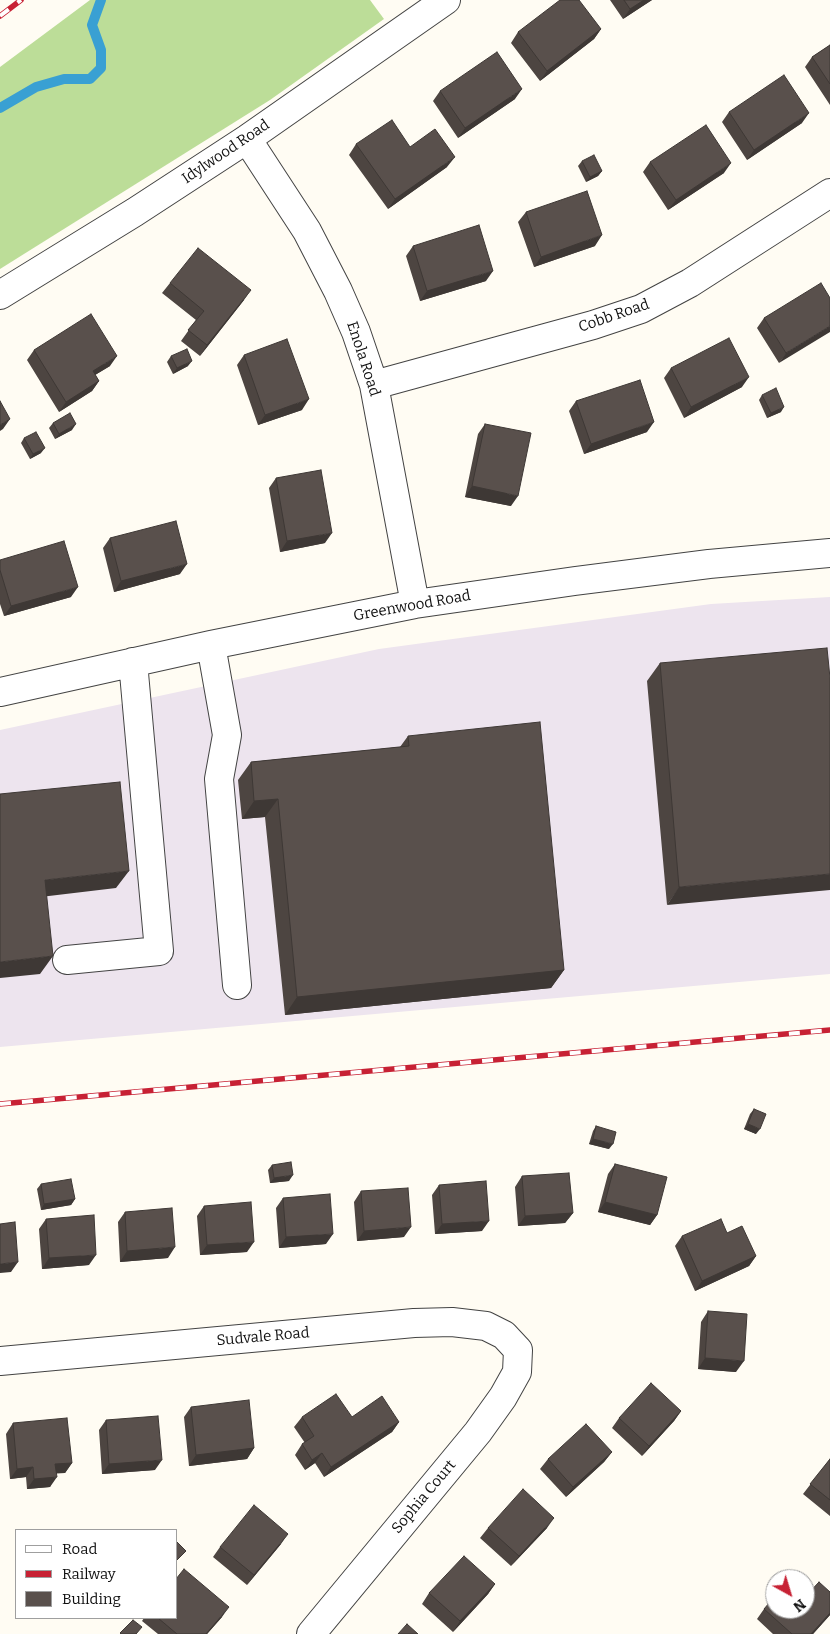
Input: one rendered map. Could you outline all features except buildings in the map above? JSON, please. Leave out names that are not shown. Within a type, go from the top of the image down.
[{"type":"street","name":"Idylwood Road","points":[[0,295],[135,212],[247,139],[446,0]]},
{"type":"street","name":"Enola Road","points":[[247,139],[306,231],[338,291],[356,332],[374,385],[415,604]]},
{"type":"street","name":"Cobb Road","points":[[374,385],[593,325],[641,309],[690,283],[830,193]]},
{"type":"street","name":"Greenwood Road","points":[[0,692],[210,645],[415,604],[594,578],[830,553]]},
{"type":"street","points":[[210,645],[227,736],[219,780],[236,984]]},
{"type":"street","points":[[67,960],[159,951],[133,662]]},
{"type":"street","name":"Sudvale Road","points":[[0,1361],[414,1323],[452,1322],[486,1326],[504,1335],[518,1350]]},
{"type":"street","name":"Sophia Court","points":[[311,1634],[478,1432],[503,1397],[517,1372],[518,1350]]},
{"type":"shaded area","points":[[830,597],[830,974],[0,1047],[0,730],[379,649],[711,604]]},
{"type":"green space","points":[[90,0],[370,0],[384,19],[270,100],[0,269],[0,67]]},
{"type":"waterway","points":[[0,108],[36,87],[64,79],[90,79],[101,68],[101,50],[92,25],[101,0]]},
{"type":"railway","points":[[0,16],[21,0]]},
{"type":"railway","points":[[0,1104],[830,1030]]}]
